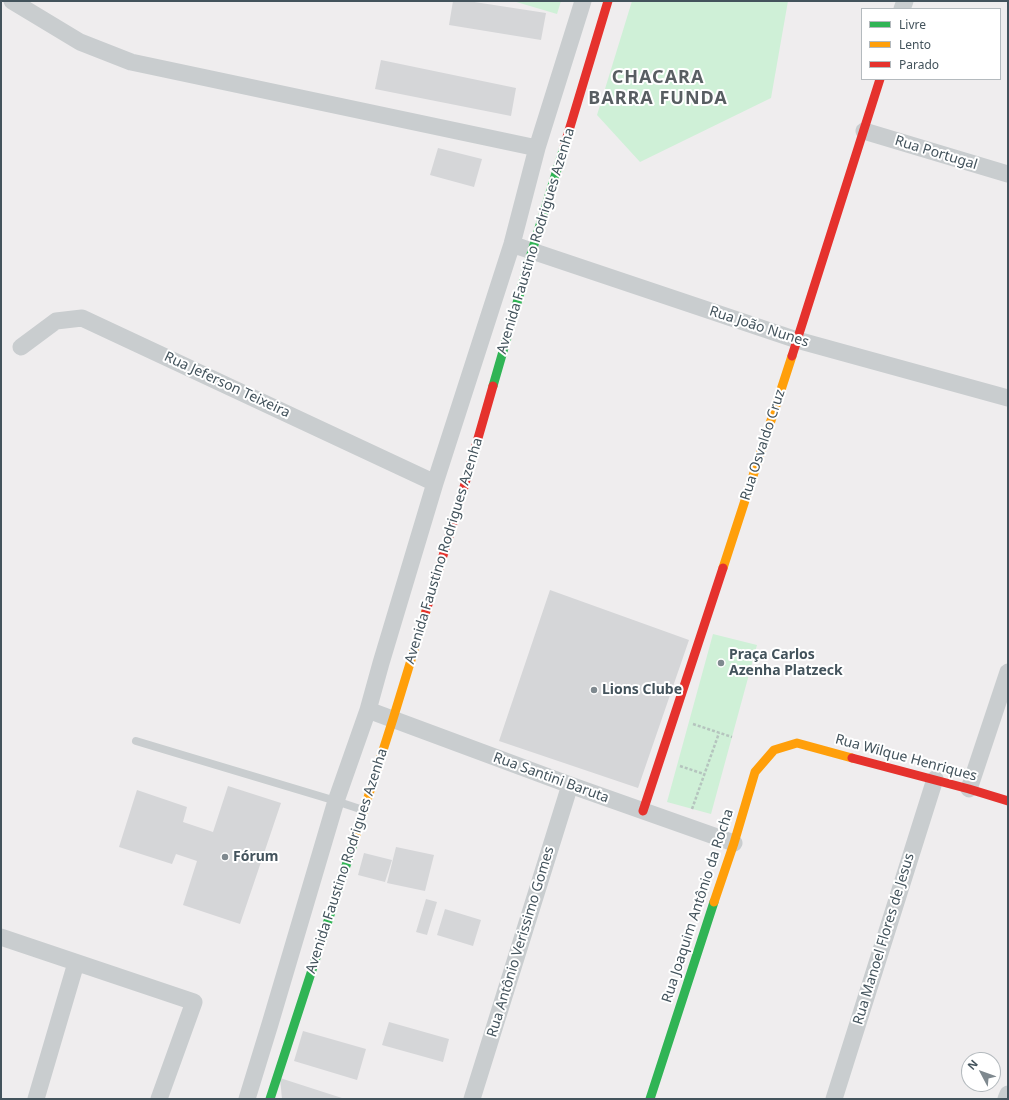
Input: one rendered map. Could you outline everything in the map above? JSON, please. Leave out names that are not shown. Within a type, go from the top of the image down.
[{"type":"street","points":[[12,1],[80,42],[131,62],[537,148]]},
{"type":"street","name":"Avenida Faustino Rodrigues Azenha","points":[[247,1099],[336,801],[368,710],[435,483],[512,244],[537,148],[583,1]]},
{"type":"street","name":"Avenida Faustino Rodrigues Azenha","points":[[270,1099],[393,719],[462,494],[532,251],[608,1]]},
{"type":"street","name":"Rua Osvaldo Cruz","points":[[643,811],[797,340],[880,80]]},
{"type":"street","name":"Rua Portugal","points":[[864,131],[1008,174]]},
{"type":"street","name":"Rua João Nunes","points":[[512,244],[797,340],[1008,398]]},
{"type":"street","name":"Rua Jeferson Teixeira","points":[[21,348],[56,321],[82,318],[435,483]]},
{"type":"street","points":[[969,789],[1008,672]]},
{"type":"street","name":"Rua Santini Baruta","points":[[368,710],[570,785],[734,843]]},
{"type":"street","name":"Rua Wilque Henriques","points":[[797,743],[935,779],[1008,801]]},
{"type":"street","name":"Rua Joaquim Antônio da Rocha","points":[[650,1099],[734,843],[755,772],[774,750],[797,743]]},
{"type":"street","name":"Rua Manoel Flores de Jesus","points":[[834,1099],[935,779]]},
{"type":"street","name":"Rua Antônio Verissimo Gomes","points":[[472,1099],[570,785]]},
{"type":"street","points":[[1,937],[194,1002],[159,1099]]},
{"type":"street","points":[[289,960],[312,969]]},
{"type":"street","points":[[36,1099],[76,963]]},
{"type":"street","points":[[1006,1099],[1008,1094]]},
{"type":"lane","points":[[136,741],[364,810]]},
{"type":"path","points":[[689,722],[732,737]]},
{"type":"path","points":[[686,826],[719,733]]},
{"type":"path","points":[[677,765],[704,774]]},
{"type":"green space","points":[[513,1],[561,1],[557,14]]},
{"type":"green space","points":[[632,1],[788,1],[771,98],[640,162],[597,115]]},
{"type":"green space","points":[[713,634],[757,645],[711,814],[667,802]]},
{"type":"building","points":[[453,1],[468,1],[546,13],[541,40],[449,25]]},
{"type":"building","points":[[381,60],[516,88],[511,116],[375,89]]},
{"type":"building","points":[[438,148],[482,159],[474,187],[430,175]]},
{"type":"building","name":"Lions Clube","points":[[550,590],[689,640],[638,788],[499,741]]},
{"type":"building","name":"Fórum","points":[[228,786],[281,803],[240,924],[183,905],[197,861],[176,854],[172,864],[119,847],[137,790],[187,807],[183,822],[213,832]]},
{"type":"building","points":[[396,847],[434,855],[425,891],[387,883]]},
{"type":"building","points":[[364,853],[392,860],[385,882],[358,875]]},
{"type":"building","points":[[426,899],[437,902],[427,935],[416,932]]},
{"type":"building","points":[[445,909],[481,920],[473,946],[437,935]]},
{"type":"building","points":[[389,1022],[449,1039],[443,1062],[382,1045]]},
{"type":"building","points":[[303,1031],[366,1049],[357,1080],[294,1061]]},
{"type":"building","points":[[280,1078],[345,1099],[282,1099]]},
{"type":"traffic: fast","points":[[493,386],[564,147]]},
{"type":"traffic: fast","points":[[270,1099],[355,838]]},
{"type":"traffic: fast","points":[[650,1099],[714,902]]},
{"type":"traffic: slow","points":[[723,568],[792,356]]},
{"type":"traffic: slow","points":[[355,838],[426,611]]},
{"type":"traffic: slow","points":[[714,902],[734,843],[755,772],[774,750],[797,743],[852,758]]},
{"type":"traffic: jam","points":[[564,147],[608,1]]},
{"type":"traffic: jam","points":[[792,356],[880,80]]},
{"type":"traffic: jam","points":[[426,611],[493,386]]},
{"type":"traffic: jam","points":[[643,811],[723,568]]},
{"type":"traffic: jam","points":[[852,758],[969,789],[1008,801]]},
{"type":"place","name":"Praça Carlos Azenha Platzeck","points":[[721,663]]},
{"type":"place","name":"Lions Clube","points":[[594,690]]},
{"type":"place","name":"Fórum","points":[[225,857]]},
{"type":"district","name":"CHACARA BARRA FUNDA","points":[[658,88]]}]
